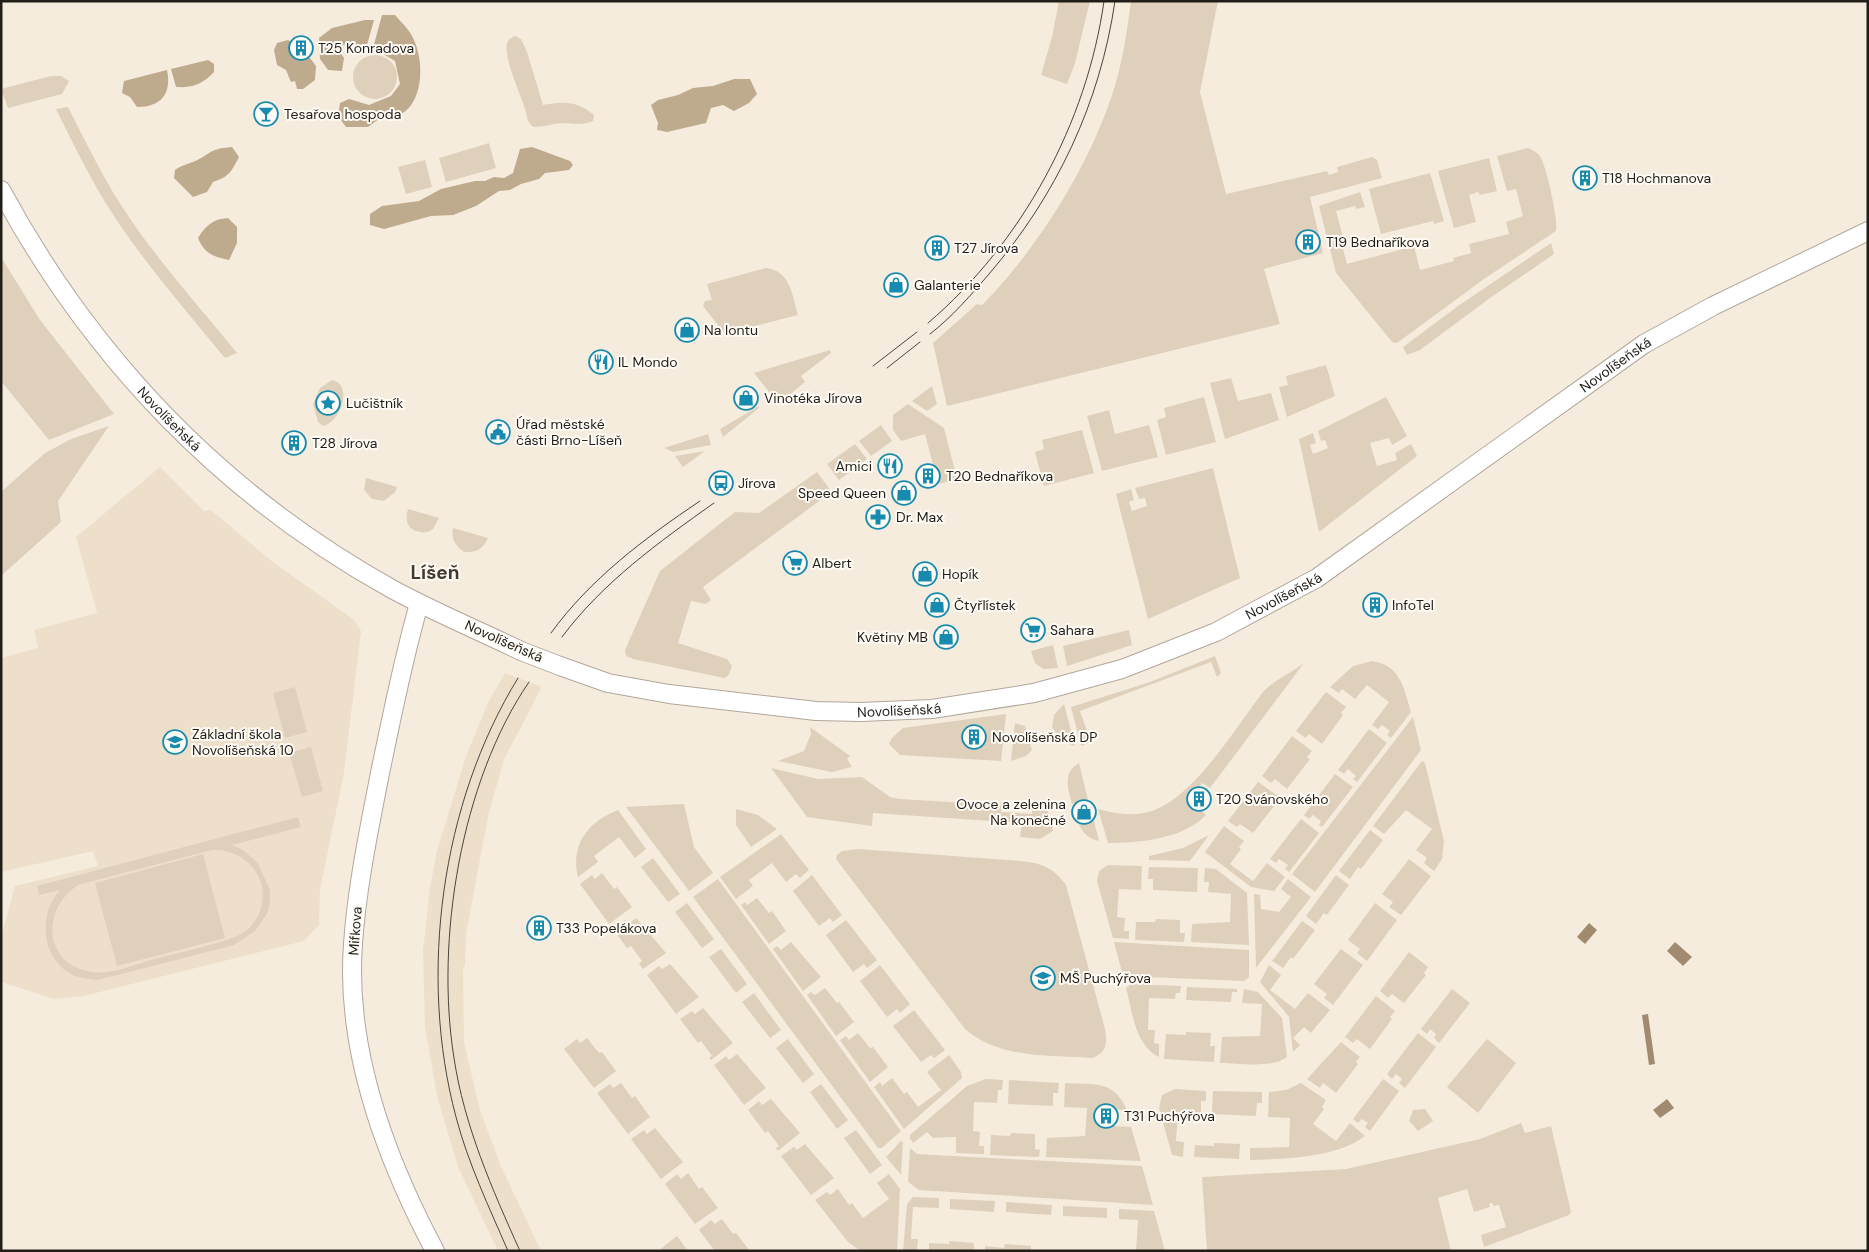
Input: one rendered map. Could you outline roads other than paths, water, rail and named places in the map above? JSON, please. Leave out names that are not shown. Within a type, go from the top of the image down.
[{"type":"street","name":"Novolíšeňská","points":[[1,190],[43,261],[92,332],[151,402],[183,436],[252,494],[308,536],[362,572],[419,604],[522,651],[608,683],[669,694],[806,710],[861,712],[932,708],[1034,693],[1122,669],[1216,632],[1317,578],[1644,344],[1713,306],[1868,231]]},
{"type":"street","name":"Mifkova","points":[[419,604],[406,649],[361,865],[352,946],[359,1039],[379,1122],[393,1162],[435,1251]]},
{"type":"tram line","points":[[928,323],[962,291],[993,256],[1021,218],[1045,178],[1066,135],[1083,92],[1095,47],[1104,1]]},
{"type":"tram line","points":[[930,334],[954,313],[989,274],[1035,213],[1054,181],[1072,147],[1086,112],[1108,39],[1115,1]]},
{"type":"tram line","points":[[873,366],[917,332]]},
{"type":"tram line","points":[[887,368],[920,342]]},
{"type":"tram line","points":[[551,633],[566,613],[601,577],[639,545],[700,501]]},
{"type":"tram line","points":[[562,637],[595,599],[632,564],[714,503]]},
{"type":"tram line","points":[[508,1251],[473,1168],[456,1117],[445,1062],[439,1006],[439,949],[444,891],[455,834],[470,779],[492,727],[518,678]]},
{"type":"tram line","points":[[520,1251],[489,1180],[465,1108],[454,1058],[449,1012],[448,963],[451,913],[470,813],[486,766],[505,722],[529,682]]},
{"type":"place","name":"T25 Konradova","points":[[301,48]]},
{"type":"place","name":"Tesařova hospoda","points":[[266,114]]},
{"type":"place","name":"T18 Hochmanova","points":[[1585,178]]},
{"type":"place","name":"T19 Bednaříkova","points":[[1308,242]]},
{"type":"place","name":"T27 Jírova","points":[[937,248]]},
{"type":"place","name":"Galanterie","points":[[896,285]]},
{"type":"place","name":"Na lontu","points":[[687,330]]},
{"type":"place","name":"IL Mondo","points":[[601,362]]},
{"type":"place","name":"Vinotéka Jírova","points":[[746,398]]},
{"type":"place","name":"Lučištník","points":[[328,403]]},
{"type":"place","name":"Úřad městské části Brno-Líšeň","points":[[498,432]]},
{"type":"place","name":"T28 Jírova","points":[[294,443]]},
{"type":"place","name":"Amici","points":[[890,466]]},
{"type":"place","name":"T20 Bednaříkova","points":[[928,476]]},
{"type":"place","name":"Jírova","points":[[721,483]]},
{"type":"place","name":"Speed Queen","points":[[904,493]]},
{"type":"place","name":"Dr. Max","points":[[878,517]]},
{"type":"place","name":"Albert","points":[[795,563]]},
{"type":"place","name":"Hopík","points":[[925,574]]},
{"type":"place","name":"Čtyřlístek","points":[[937,605]]},
{"type":"place","name":"InfoTel","points":[[1375,605]]},
{"type":"place","name":"Sahara","points":[[1033,630]]},
{"type":"place","name":"Květiny MB","points":[[946,637]]},
{"type":"place","name":"Novolíšeňská DP","points":[[974,737]]},
{"type":"place","name":"Základní škola Novolíšeňská 10","points":[[175,742]]},
{"type":"place","name":"T20 Svánovského","points":[[1199,799]]},
{"type":"place","name":"Ovoce a zelenina Na konečné","points":[[1084,812]]},
{"type":"place","name":"T33 Popelákova","points":[[539,928]]},
{"type":"place","name":"MŠ Puchýřova","points":[[1043,978]]},
{"type":"place","name":"T31 Puchýřova","points":[[1106,1116]]},
{"type":"district","name":"Líšeň","points":[[435,572]]}]
